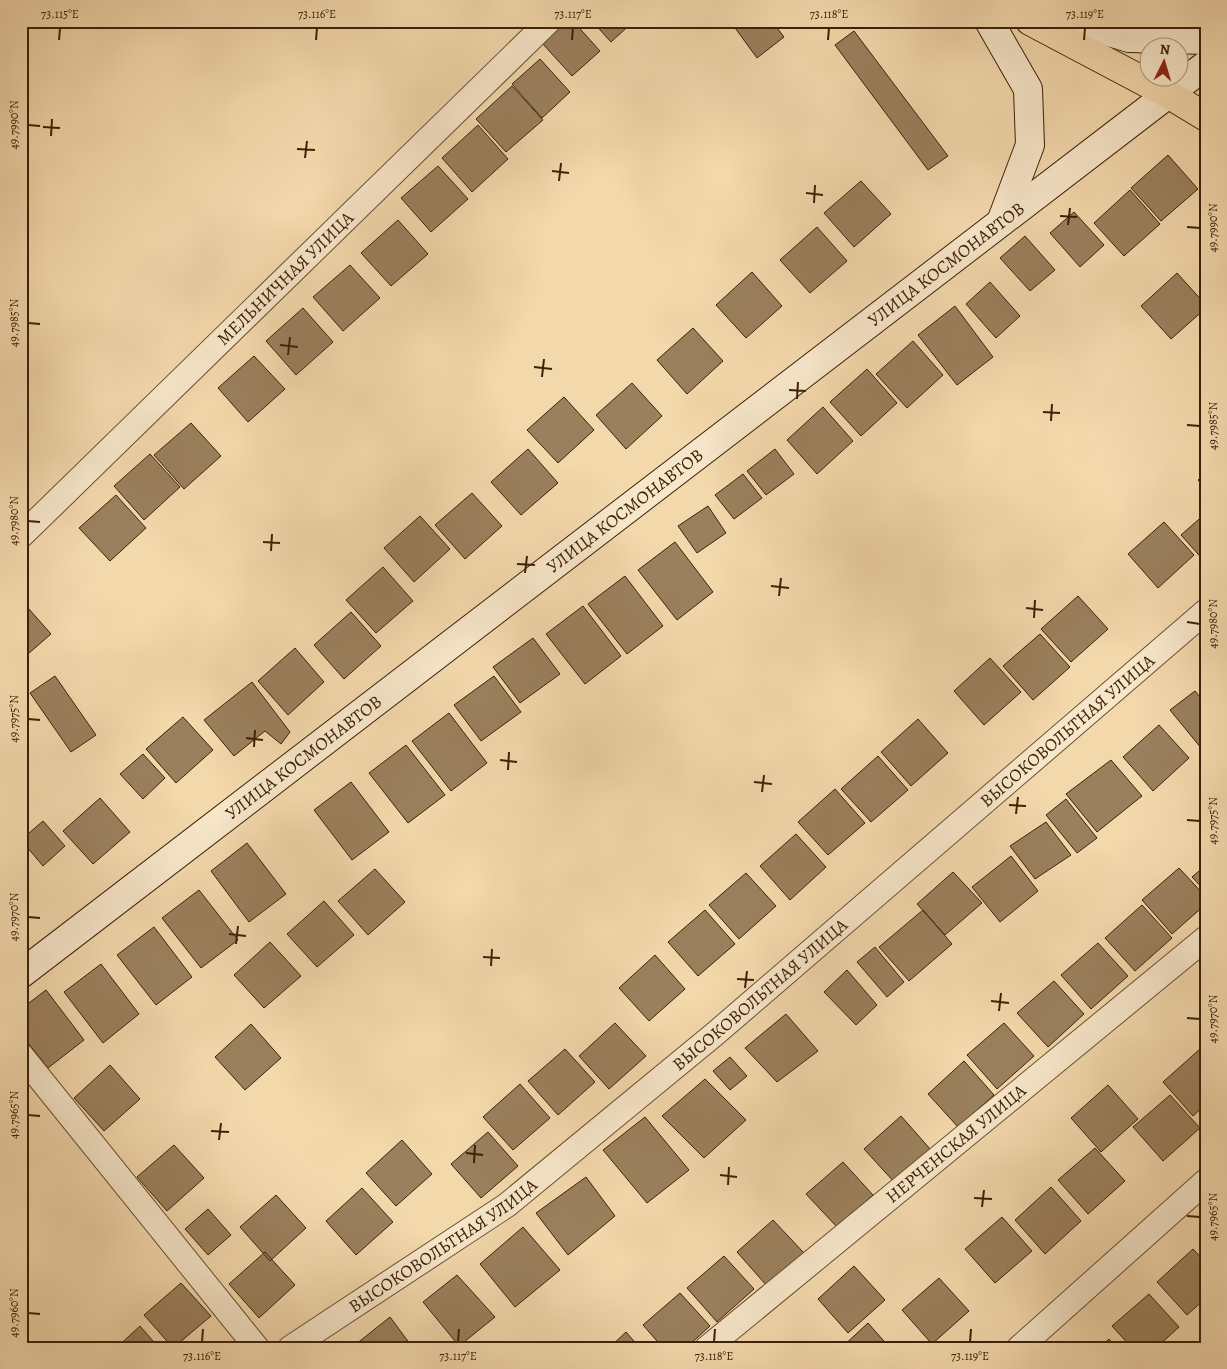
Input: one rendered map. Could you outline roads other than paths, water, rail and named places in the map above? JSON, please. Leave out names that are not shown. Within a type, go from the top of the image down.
[{"type":"highway","points":[[1030,21],[1168,94],[1206,117]]},
{"type":"street","name":"МЕЛЬНИЧНАЯ УЛИЦА","points":[[21,536],[549,21]]},
{"type":"street","points":[[989,21],[1028,89],[1030,145],[1001,222]]},
{"type":"street","points":[[1074,21],[1129,38],[1206,40]]},
{"type":"street","name":"УЛИЦА КОСМОНАВТОВ","points":[[21,974],[1206,65]]},
{"type":"street","name":"ВЫСОКОВОЛЬТНАЯ УЛИЦА","points":[[305,1344],[507,1205],[716,1033],[1206,611]]},
{"type":"street","name":"НЕРЧЕНСКАЯ УЛИЦА","points":[[707,1348],[1206,938]]},
{"type":"street","points":[[21,1055],[257,1348]]},
{"type":"street","points":[[1020,1348],[1206,1181]]}]
